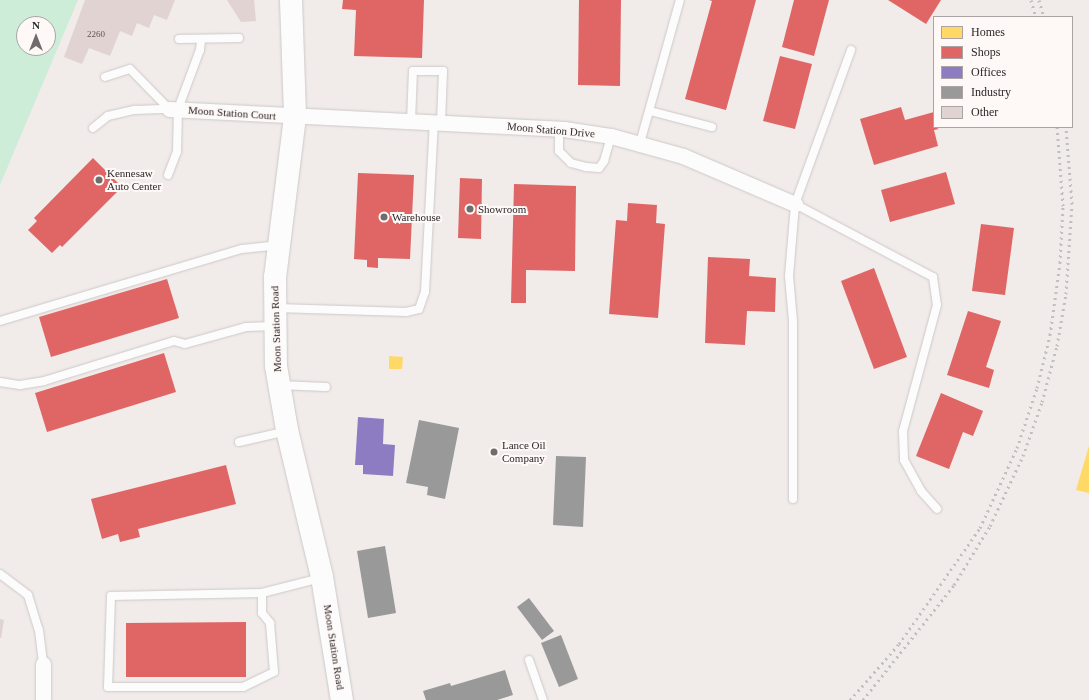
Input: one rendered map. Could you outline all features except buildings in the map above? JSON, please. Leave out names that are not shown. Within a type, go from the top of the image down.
[{"type":"street","name":"Moon Station Road","points":[[291,0],[295,117],[279,245],[274,317],[279,385],[287,430],[322,578],[342,700]]},
{"type":"street","name":"Moon Station Court","points":[[174,109],[295,117]]},
{"type":"street","name":"Moon Station Drive","points":[[295,117],[559,129],[611,136],[690,158],[794,204]]},
{"type":"street","points":[[43,664],[43,700]]},
{"type":"lane","points":[[640,143],[680,0]]},
{"type":"lane","points":[[179,39],[201,40],[239,38]]},
{"type":"lane","points":[[168,175],[177,152],[174,109],[200,50],[201,40]]},
{"type":"lane","points":[[793,500],[793,321],[789,276],[794,204],[851,50]]},
{"type":"lane","points":[[105,77],[130,69],[174,109]]},
{"type":"lane","points":[[0,382],[20,385],[44,381],[174,341],[186,344],[246,327],[274,317],[406,312],[420,309],[425,292],[437,123],[443,71],[413,71],[411,122]]},
{"type":"lane","points":[[94,128],[108,116],[135,110],[174,109]]},
{"type":"lane","points":[[650,111],[712,127]]},
{"type":"lane","points":[[559,129],[559,151],[570,163],[586,167],[599,168],[604,161],[611,136]]},
{"type":"lane","points":[[794,204],[933,277],[937,305],[903,431],[904,460],[921,491],[937,508]]},
{"type":"lane","points":[[0,321],[242,249],[279,245]]},
{"type":"lane","points":[[279,385],[326,387]]},
{"type":"lane","points":[[239,442],[287,430]]},
{"type":"lane","points":[[0,574],[28,595],[39,630],[43,664]]},
{"type":"lane","points":[[262,593],[262,613],[270,623],[274,672],[243,687],[108,687],[111,596],[262,593],[322,578]]},
{"type":"lane","points":[[529,660],[543,700]]},
{"type":"green space","points":[[0,0],[78,0],[56,52],[56,16],[16,16],[16,56],[54,56],[0,185]]},
{"type":"railway","points":[[1031,0],[1036,16]]},
{"type":"railway","points":[[1039,0],[1044,16]]},
{"type":"railway","points":[[850,700],[899,644],[980,528],[1017,448],[1037,388],[1050,335],[1060,263],[1063,206],[1057,128]]},
{"type":"railway","points":[[863,700],[954,585],[990,526],[1023,456],[1042,402],[1057,346],[1066,294],[1072,204],[1066,128]]},
{"type":"place","name":"Kennesaw Auto Center","points":[[99,180]]},
{"type":"place","name":"Showroom","points":[[470,209]]},
{"type":"place","name":"Warehouse","points":[[384,217]]},
{"type":"place","name":"Lance Oil Company","points":[[494,452]]}]
